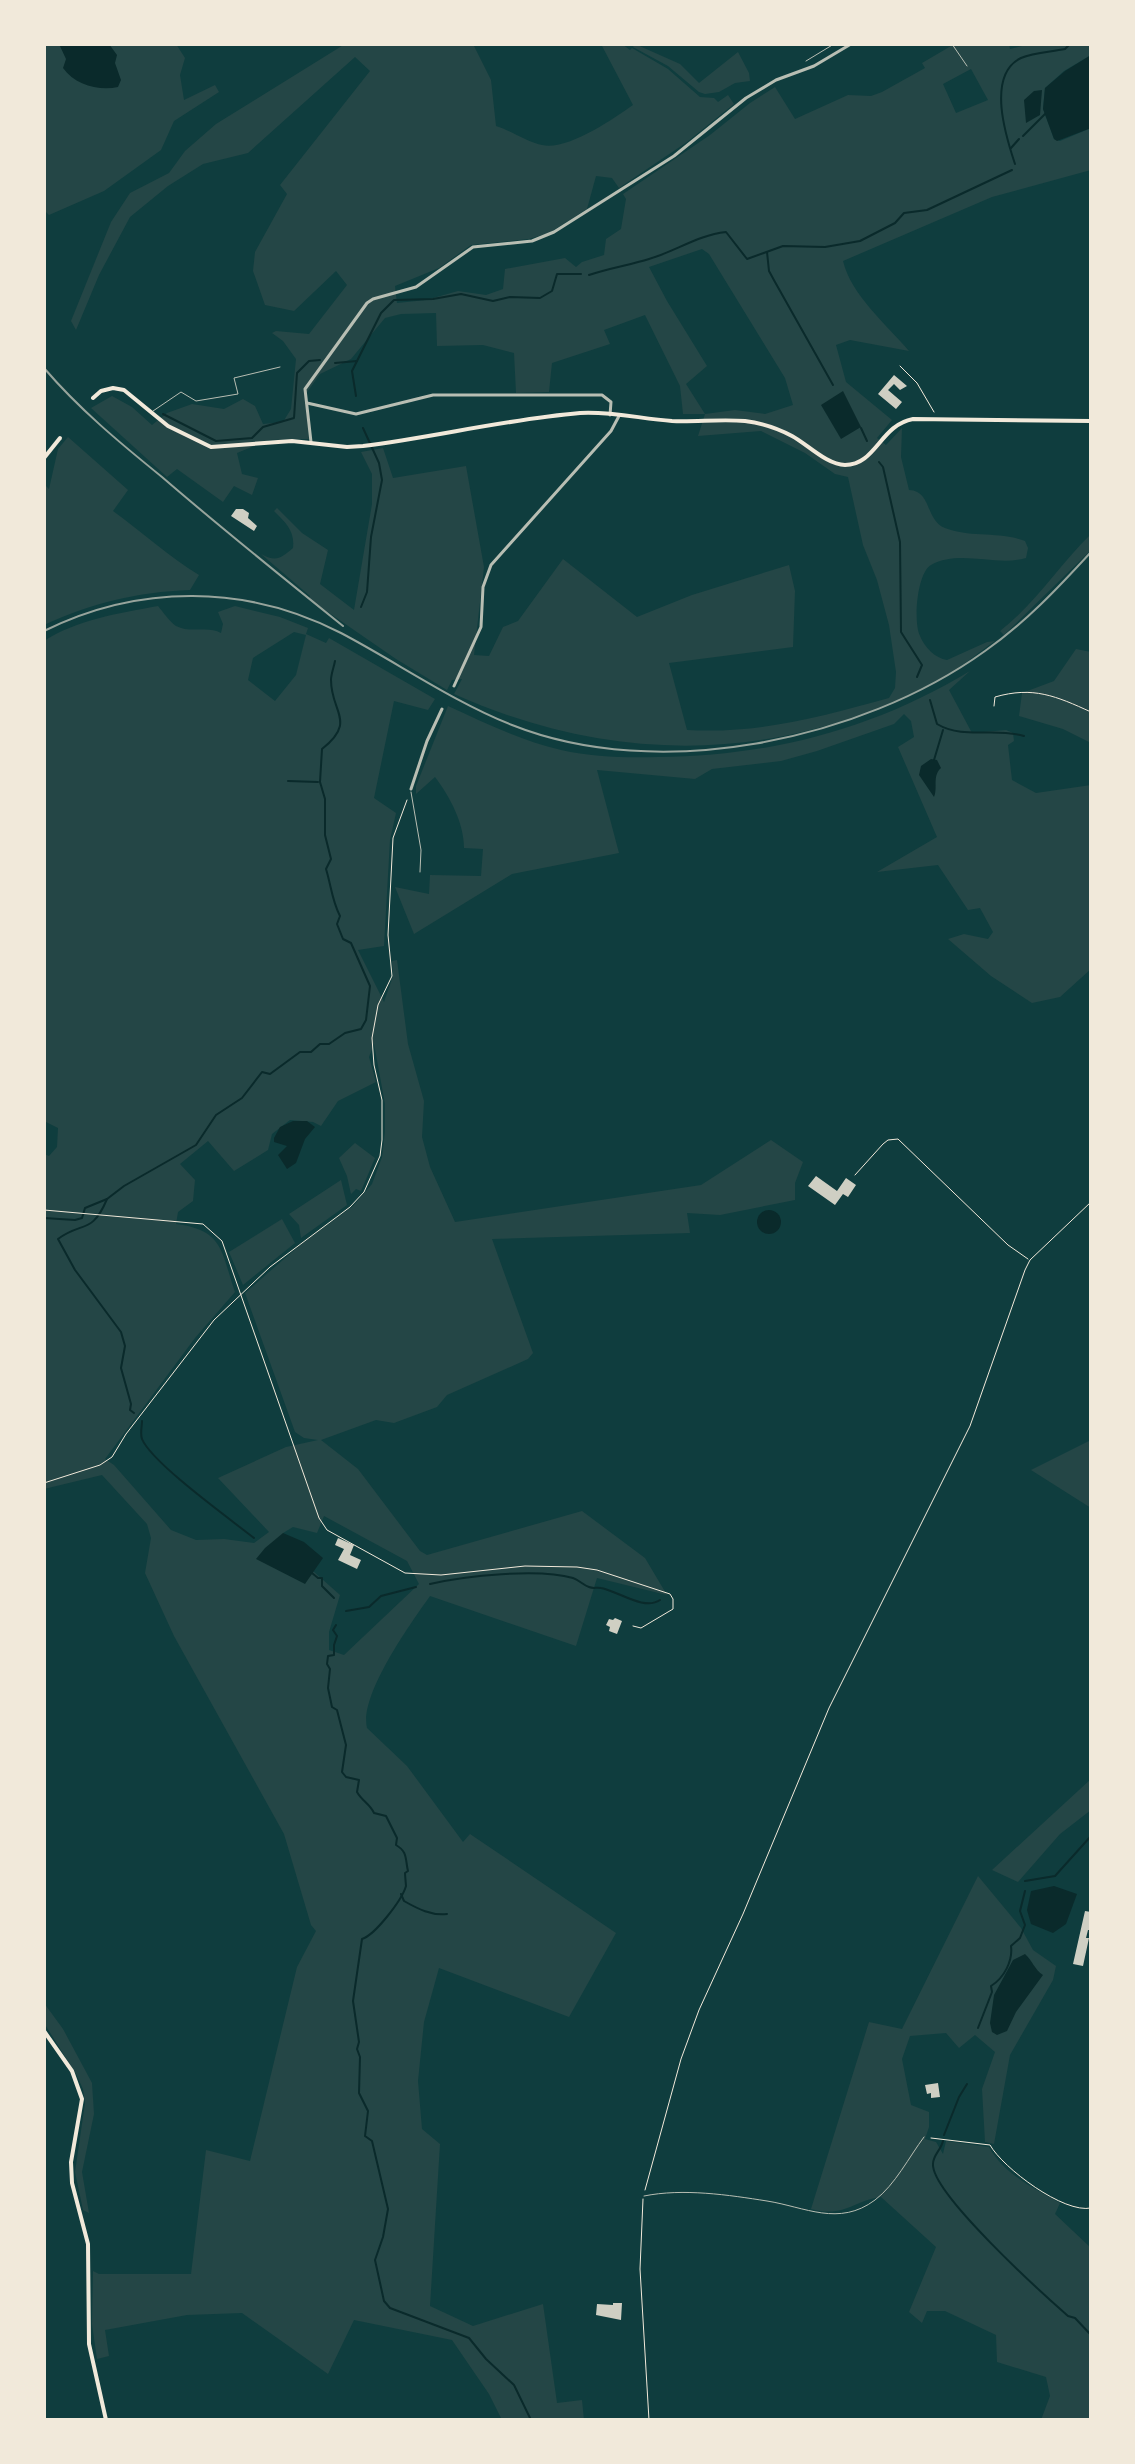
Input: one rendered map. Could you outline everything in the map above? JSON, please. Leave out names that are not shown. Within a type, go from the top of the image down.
[{"type":"main road","points":[[93,398],[101,391],[113,388],[124,390],[187,437],[211,447],[311,442],[363,446],[579,414],[761,424],[793,436],[836,463],[845,465],[861,460],[870,453],[886,432],[900,422],[1091,421]]},
{"type":"main road","points":[[44,458],[46,450],[60,438]]},
{"type":"main road","points":[[44,2031],[72,2071],[82,2099],[71,2162],[72,2183],[88,2244],[89,2344],[106,2420]]},
{"type":"street","points":[[311,442],[305,389],[367,303],[416,287],[473,247],[532,241],[554,232],[674,156],[746,98],[776,80],[814,66],[851,44]]},
{"type":"street","points":[[307,403],[356,414],[433,395],[602,395],[611,402],[610,415]]},
{"type":"street","points":[[454,686],[481,627],[483,587],[491,565],[611,431],[619,416]]},
{"type":"street","points":[[411,789],[427,741],[442,709]]},
{"type":"lane","points":[[806,61],[834,44]]},
{"type":"lane","points":[[952,44],[967,66]]},
{"type":"lane","points":[[151,413],[181,392],[196,401],[238,394],[234,378],[280,367]]},
{"type":"lane","points":[[411,789],[421,850],[420,872]]},
{"type":"lane","points":[[644,2196],[676,2193],[716,2196],[769,2202],[813,2213],[843,2214],[861,2208],[878,2197],[924,2137]]},
{"type":"path","points":[[900,366],[917,383],[941,420]]},
{"type":"path","points":[[994,706],[995,697],[1016,691],[1037,691],[1091,712]]},
{"type":"path","points":[[44,1483],[100,1465],[112,1457],[198,1338],[240,1294],[364,1192],[380,1156],[382,1106],[372,1038],[378,1005],[392,976],[388,935],[393,838],[407,800]]},
{"type":"path","points":[[855,1175],[888,1140],[898,1139],[1008,1245],[1030,1260]]},
{"type":"path","points":[[649,2420],[640,2269],[644,2196],[681,2059],[699,2010],[743,1914],[829,1708],[970,1426],[1011,1304],[1030,1260],[1091,1202]]},
{"type":"path","points":[[44,1210],[203,1224],[222,1241],[319,1518],[327,1530],[405,1573],[453,1575],[525,1566],[577,1567],[638,1582],[670,1594],[673,1609],[641,1628],[633,1626]]},
{"type":"path","points":[[924,2137],[990,2145],[998,2159],[1016,2174],[1066,2205],[1086,2210],[1091,2208]]},
{"type":"shaded area","points":[[44,44],[176,44],[185,58],[180,75],[184,100],[215,85],[219,92],[174,121],[161,150],[104,191],[49,215],[44,210]]},
{"type":"shaded area","points":[[59,44],[109,44],[117,55],[115,63],[121,80],[118,87],[95,87],[74,79],[63,68],[66,59]]},
{"type":"shaded area","points":[[345,44],[473,44],[491,80],[496,126],[542,145],[552,146],[577,139],[633,105],[601,44],[622,44],[630,50],[632,48],[668,69],[700,97],[714,98],[718,102],[728,95],[734,104],[687,142],[619,188],[612,178],[596,176],[587,209],[549,233],[529,239],[471,245],[439,268],[395,286],[397,303],[426,300],[458,291],[486,295],[503,289],[505,269],[565,258],[576,267],[604,255],[606,239],[621,229],[626,199],[623,194],[775,87],[795,119],[848,95],[871,96],[882,92],[925,68],[922,63],[951,46],[1009,44],[1010,49],[1030,44],[1091,44],[1091,55],[1064,71],[1045,88],[1043,109],[1054,139],[1060,141],[1091,128],[1091,170],[992,197],[843,261],[862,298],[909,351],[850,340],[836,345],[846,382],[892,420],[877,438],[886,445],[902,428],[901,457],[909,490],[922,495],[934,519],[945,528],[1015,538],[1025,541],[1028,548],[1026,558],[1015,560],[954,558],[931,565],[922,578],[918,598],[920,636],[931,652],[947,660],[995,641],[945,676],[886,705],[825,726],[764,740],[702,745],[640,744],[577,734],[515,718],[454,694],[462,679],[452,680],[447,690],[396,659],[309,599],[310,596],[261,554],[278,558],[293,548],[291,532],[274,511],[277,508],[302,533],[328,550],[320,584],[354,610],[372,504],[372,474],[361,452],[383,448],[393,478],[466,466],[484,567],[474,655],[489,656],[503,627],[518,621],[563,559],[637,617],[692,595],[789,565],[795,591],[793,647],[669,663],[687,730],[764,727],[814,718],[889,698],[895,688],[896,672],[889,625],[877,580],[863,545],[848,477],[835,474],[805,453],[761,431],[698,436],[705,414],[683,414],[680,386],[645,315],[604,330],[610,344],[552,363],[549,392],[516,393],[514,353],[483,345],[437,346],[436,313],[401,314],[385,318],[351,359],[320,374],[305,395],[309,439],[269,440],[237,453],[242,474],[258,478],[252,495],[234,486],[223,502],[177,469],[167,477],[91,408],[112,396],[132,407],[152,425],[167,413],[192,404],[224,409],[243,399],[255,406],[263,424],[283,422],[291,409],[296,359],[283,341],[272,333],[309,334],[347,285],[336,271],[294,311],[265,305],[253,271],[255,252],[287,194],[280,185],[370,71],[355,57],[248,153],[203,164],[168,186],[130,217],[99,275],[76,330],[71,321],[111,222],[130,193],[169,173],[185,151],[216,124]],"holes":[[[971,69],[988,100],[956,113],[943,84]],[[702,249],[709,254],[785,378],[793,405],[765,414],[735,410],[705,414],[686,384],[707,366],[649,267]]]},
{"type":"shaded area","points":[[635,44],[680,64],[699,83],[738,52],[750,81],[705,94],[668,66],[633,47]]},
{"type":"shaded area","points":[[1091,55],[1091,128],[1057,141],[1043,109],[1045,88]]},
{"type":"shaded area","points":[[1042,90],[1040,115],[1026,123],[1024,100],[1034,91]]},
{"type":"shaded area","points":[[843,391],[861,427],[841,439],[821,405]]},
{"type":"shaded area","points":[[68,437],[128,490],[113,511],[199,575],[190,590],[115,600],[44,625],[44,484],[49,489],[58,449]]},
{"type":"shaded area","points":[[1091,534],[1091,550],[1004,635],[1000,631],[1025,608]]},
{"type":"shaded area","points":[[158,606],[176,626],[221,633],[223,624],[218,612],[235,606],[280,617],[308,628],[306,634],[326,643],[329,638],[435,699],[428,710],[394,701],[374,798],[396,813],[390,840],[384,946],[358,950],[384,1002],[393,976],[392,961],[397,960],[408,1044],[424,1101],[422,1137],[430,1167],[455,1222],[701,1185],[771,1140],[803,1162],[795,1183],[795,1200],[720,1215],[687,1213],[690,1233],[492,1239],[533,1353],[528,1359],[447,1395],[437,1407],[394,1423],[376,1420],[321,1440],[358,1469],[420,1551],[427,1555],[582,1511],[645,1558],[667,1595],[597,1578],[576,1646],[430,1596],[388,1660],[371,1697],[367,1714],[367,1728],[407,1766],[463,1842],[470,1834],[616,1933],[569,2017],[439,1968],[424,2022],[418,2081],[422,2129],[440,2144],[430,2306],[473,2326],[543,2304],[557,2403],[582,2400],[584,2420],[502,2420],[489,2394],[452,2340],[354,2320],[328,2374],[242,2313],[187,2315],[105,2330],[109,2356],[97,2359],[92,2324],[93,2271],[99,2274],[191,2274],[206,2150],[250,2161],[297,1967],[316,1931],[311,1925],[284,1834],[174,1636],[145,1573],[151,1538],[147,1524],[102,1475],[44,1489],[44,1154],[49,1156],[57,1147],[58,1128],[44,1121],[44,641],[84,623]],"holes":[[[294,632],[306,635],[296,675],[275,701],[248,680],[253,658]],[[374,1044],[385,1104],[382,1157],[372,1184],[353,1206],[300,1245],[245,1293],[295,1432],[304,1438],[318,1440],[286,1447],[218,1478],[269,1532],[254,1543],[224,1539],[196,1540],[171,1530],[114,1465],[105,1459],[195,1338],[235,1292],[223,1254],[212,1238],[192,1227],[176,1224],[178,1212],[193,1201],[195,1180],[180,1164],[208,1141],[234,1171],[268,1150],[272,1134],[290,1120],[313,1122],[321,1126],[338,1101],[376,1082],[369,1057]],[[324,1516],[407,1561],[419,1584],[344,1655],[329,1650],[329,1632],[340,1595],[313,1571],[305,1583],[283,1533],[293,1527],[317,1533]]]},
{"type":"shaded area","points":[[1076,649],[1091,652],[1091,743],[1063,729],[1019,716],[1022,693],[1054,681]]},
{"type":"shaded area","points":[[970,671],[949,690],[972,733],[1006,730],[1013,733],[1014,741],[1008,745],[1012,780],[1036,793],[1091,785],[1091,969],[1060,997],[1032,1003],[991,976],[948,939],[964,934],[988,939],[993,932],[980,908],[968,910],[938,865],[877,872],[937,837],[898,747],[914,737],[911,721],[904,714],[894,724],[817,751],[781,761],[712,769],[695,779],[597,770],[619,853],[512,874],[414,934],[395,887],[429,894],[430,875],[481,876],[483,849],[464,848],[462,829],[455,811],[435,777],[416,794],[416,786],[448,706],[518,737],[561,750],[621,757],[700,755],[781,745],[859,723],[897,709]]},
{"type":"shaded area","points":[[931,759],[937,760],[941,768],[934,797],[919,775],[921,766]]},
{"type":"shaded area","points":[[293,1121],[307,1121],[315,1127],[305,1139],[296,1163],[287,1169],[278,1155],[287,1146],[274,1142],[274,1138],[280,1127]]},
{"type":"shaded area","points":[[355,1143],[375,1158],[361,1191],[356,1189],[351,1194],[339,1158]]},
{"type":"shaded area","points":[[341,1180],[347,1205],[301,1238],[299,1225],[289,1214]]},
{"type":"shaded area","points":[[769,1210],[777,1214],[781,1222],[777,1230],[769,1234],[761,1230],[757,1222],[761,1214]]},
{"type":"shaded area","points":[[282,1219],[295,1243],[243,1285],[229,1252]]},
{"type":"shaded area","points":[[1091,1440],[1091,1508],[1031,1470]]},
{"type":"shaded area","points":[[283,1533],[304,1542],[323,1558],[305,1584],[256,1559]]},
{"type":"shaded area","points":[[1091,1779],[1091,1810],[1060,1834],[1018,1882],[992,1870]]},
{"type":"shaded area","points":[[978,1876],[1021,1928],[1033,1950],[1056,1966],[1053,1980],[1010,2055],[994,2144],[985,2142],[982,2089],[995,2052],[975,2035],[959,2048],[946,2033],[910,2036],[902,2059],[911,2105],[929,2112],[925,2139],[936,2142],[943,2154],[946,2141],[989,2147],[1011,2173],[1060,2203],[1055,2214],[1091,2248],[1091,2420],[1041,2420],[1050,2396],[1046,2377],[997,2362],[996,2335],[945,2311],[927,2311],[922,2323],[909,2312],[936,2247],[881,2197],[840,2210],[811,2209],[869,2022],[902,2029]]},
{"type":"shaded area","points":[[1054,1886],[1077,1894],[1066,1924],[1053,1933],[1031,1924],[1027,1910],[1031,1891]]},
{"type":"shaded area","points":[[1025,1954],[1043,1975],[1016,2012],[1007,2031],[997,2035],[992,2032],[990,2023],[994,1995],[1013,1960]]},
{"type":"shaded area","points":[[44,2003],[63,2029],[92,2083],[94,2114],[82,2172],[89,2213],[83,2210],[75,2172],[85,2103],[83,2089],[44,2023]]},
{"type":"building","points":[[894,375],[907,386],[900,390],[894,384],[888,390],[902,402],[896,409],[878,394]]},
{"type":"building","points":[[236,509],[249,513],[248,518],[257,526],[254,531],[231,516]]},
{"type":"building","points":[[816,1176],[837,1191],[846,1178],[856,1185],[848,1197],[843,1194],[835,1205],[808,1186]]},
{"type":"building","points":[[338,1538],[354,1545],[350,1555],[361,1560],[357,1569],[338,1560],[344,1549],[335,1545]]},
{"type":"building","points":[[609,1619],[622,1621],[617,1634],[609,1631],[610,1627],[606,1625]]},
{"type":"building","points":[[1085,1911],[1091,1912],[1091,1930],[1088,1930],[1086,1938],[1089,1938],[1083,1966],[1073,1964]]},
{"type":"building","points":[[938,2083],[940,2097],[931,2098],[925,2085]]},
{"type":"building","points":[[622,2303],[621,2320],[596,2315],[597,2304]]},
{"type":"waterway","points":[[1015,164],[1004,123],[1001,92],[1004,78],[1010,66],[1021,58],[1065,49],[1070,44]]},
{"type":"waterway","points":[[1023,136],[1045,114]]},
{"type":"waterway","points":[[1011,148],[1019,139]]},
{"type":"waterway","points":[[589,275],[649,259],[706,236],[726,232],[747,259],[783,246],[825,247],[860,241],[895,223],[904,213],[927,210],[1012,170]]},
{"type":"waterway","points":[[767,252],[769,271],[833,385]]},
{"type":"waterway","points":[[356,396],[352,371],[381,313],[394,300],[433,299],[461,294],[493,301],[510,297],[540,298],[552,291],[557,274],[581,274]]},
{"type":"waterway","points":[[163,414],[216,441],[252,438],[263,427],[294,418],[297,373],[309,361],[320,360]]},
{"type":"waterway","points":[[335,363],[357,361]]},
{"type":"waterway","points":[[361,607],[367,592],[371,537],[382,480],[379,463],[363,428]]},
{"type":"waterway","points":[[861,428],[867,441]]},
{"type":"waterway","points":[[879,462],[883,467],[900,542],[901,632],[922,665],[917,677]]},
{"type":"waterway","points":[[44,1218],[82,1218],[85,1208],[107,1199],[196,1145],[216,1115],[242,1098],[262,1072],[270,1074],[300,1052],[311,1052],[320,1044],[329,1044],[345,1033],[361,1029],[366,1020],[370,986],[351,943],[343,939],[337,924],[340,916],[326,869],[331,859],[325,835],[325,799],[320,782],[322,749],[338,731],[340,724],[331,680],[335,661]]},
{"type":"waterway","points":[[930,700],[937,724],[947,729],[1024,736]]},
{"type":"waterway","points":[[934,760],[943,730]]},
{"type":"waterway","points":[[288,781],[318,782]]},
{"type":"waterway","points":[[107,1199],[91,1223],[58,1239],[75,1270],[121,1332],[125,1346],[121,1368],[130,1410],[134,1413]]},
{"type":"waterway","points":[[142,1421],[142,1439],[160,1462],[254,1538]]},
{"type":"waterway","points":[[312,1573],[322,1578],[322,1586],[334,1598]]},
{"type":"waterway","points":[[430,1584],[522,1573],[558,1575],[639,1602],[654,1603],[660,1600]]},
{"type":"waterway","points":[[346,1611],[369,1607],[381,1596],[416,1587]]},
{"type":"waterway","points":[[336,1625],[333,1630],[337,1636],[334,1655],[328,1656],[327,1664],[330,1669],[328,1688],[332,1707],[337,1710],[346,1745],[342,1772],[346,1777],[359,1780],[359,1795],[374,1813],[386,1816],[397,1838],[396,1845],[404,1853],[408,1871],[405,1873],[406,1886],[394,1908],[374,1931],[362,1939],[353,2001],[360,2057],[359,2093],[368,2111],[365,2136],[372,2141],[388,2209],[375,2260],[384,2301],[390,2308],[469,2338],[514,2385],[531,2420]]},
{"type":"waterway","points":[[1025,1881],[1055,1876],[1091,1836]]},
{"type":"waterway","points":[[978,2028],[992,1992],[991,1986],[1007,1969],[1011,1946],[1020,1938],[1025,1925],[1020,1911],[1025,1891]]},
{"type":"waterway","points":[[401,1894],[404,1901],[420,1909],[447,1914]]},
{"type":"waterway","points":[[944,2135],[967,2084]]},
{"type":"waterway","points":[[943,2141],[933,2164],[937,2178],[950,2197],[1014,2266],[1091,2335]]},
{"type":"railway","points":[[44,368],[71,398],[115,438],[343,626]]},
{"type":"railway","points":[[44,631],[80,616],[155,598],[230,598],[268,605],[341,633],[447,693],[512,725],[569,742],[630,751],[693,751],[756,744],[819,729],[879,709],[935,682],[1014,629],[1091,552]]}]
